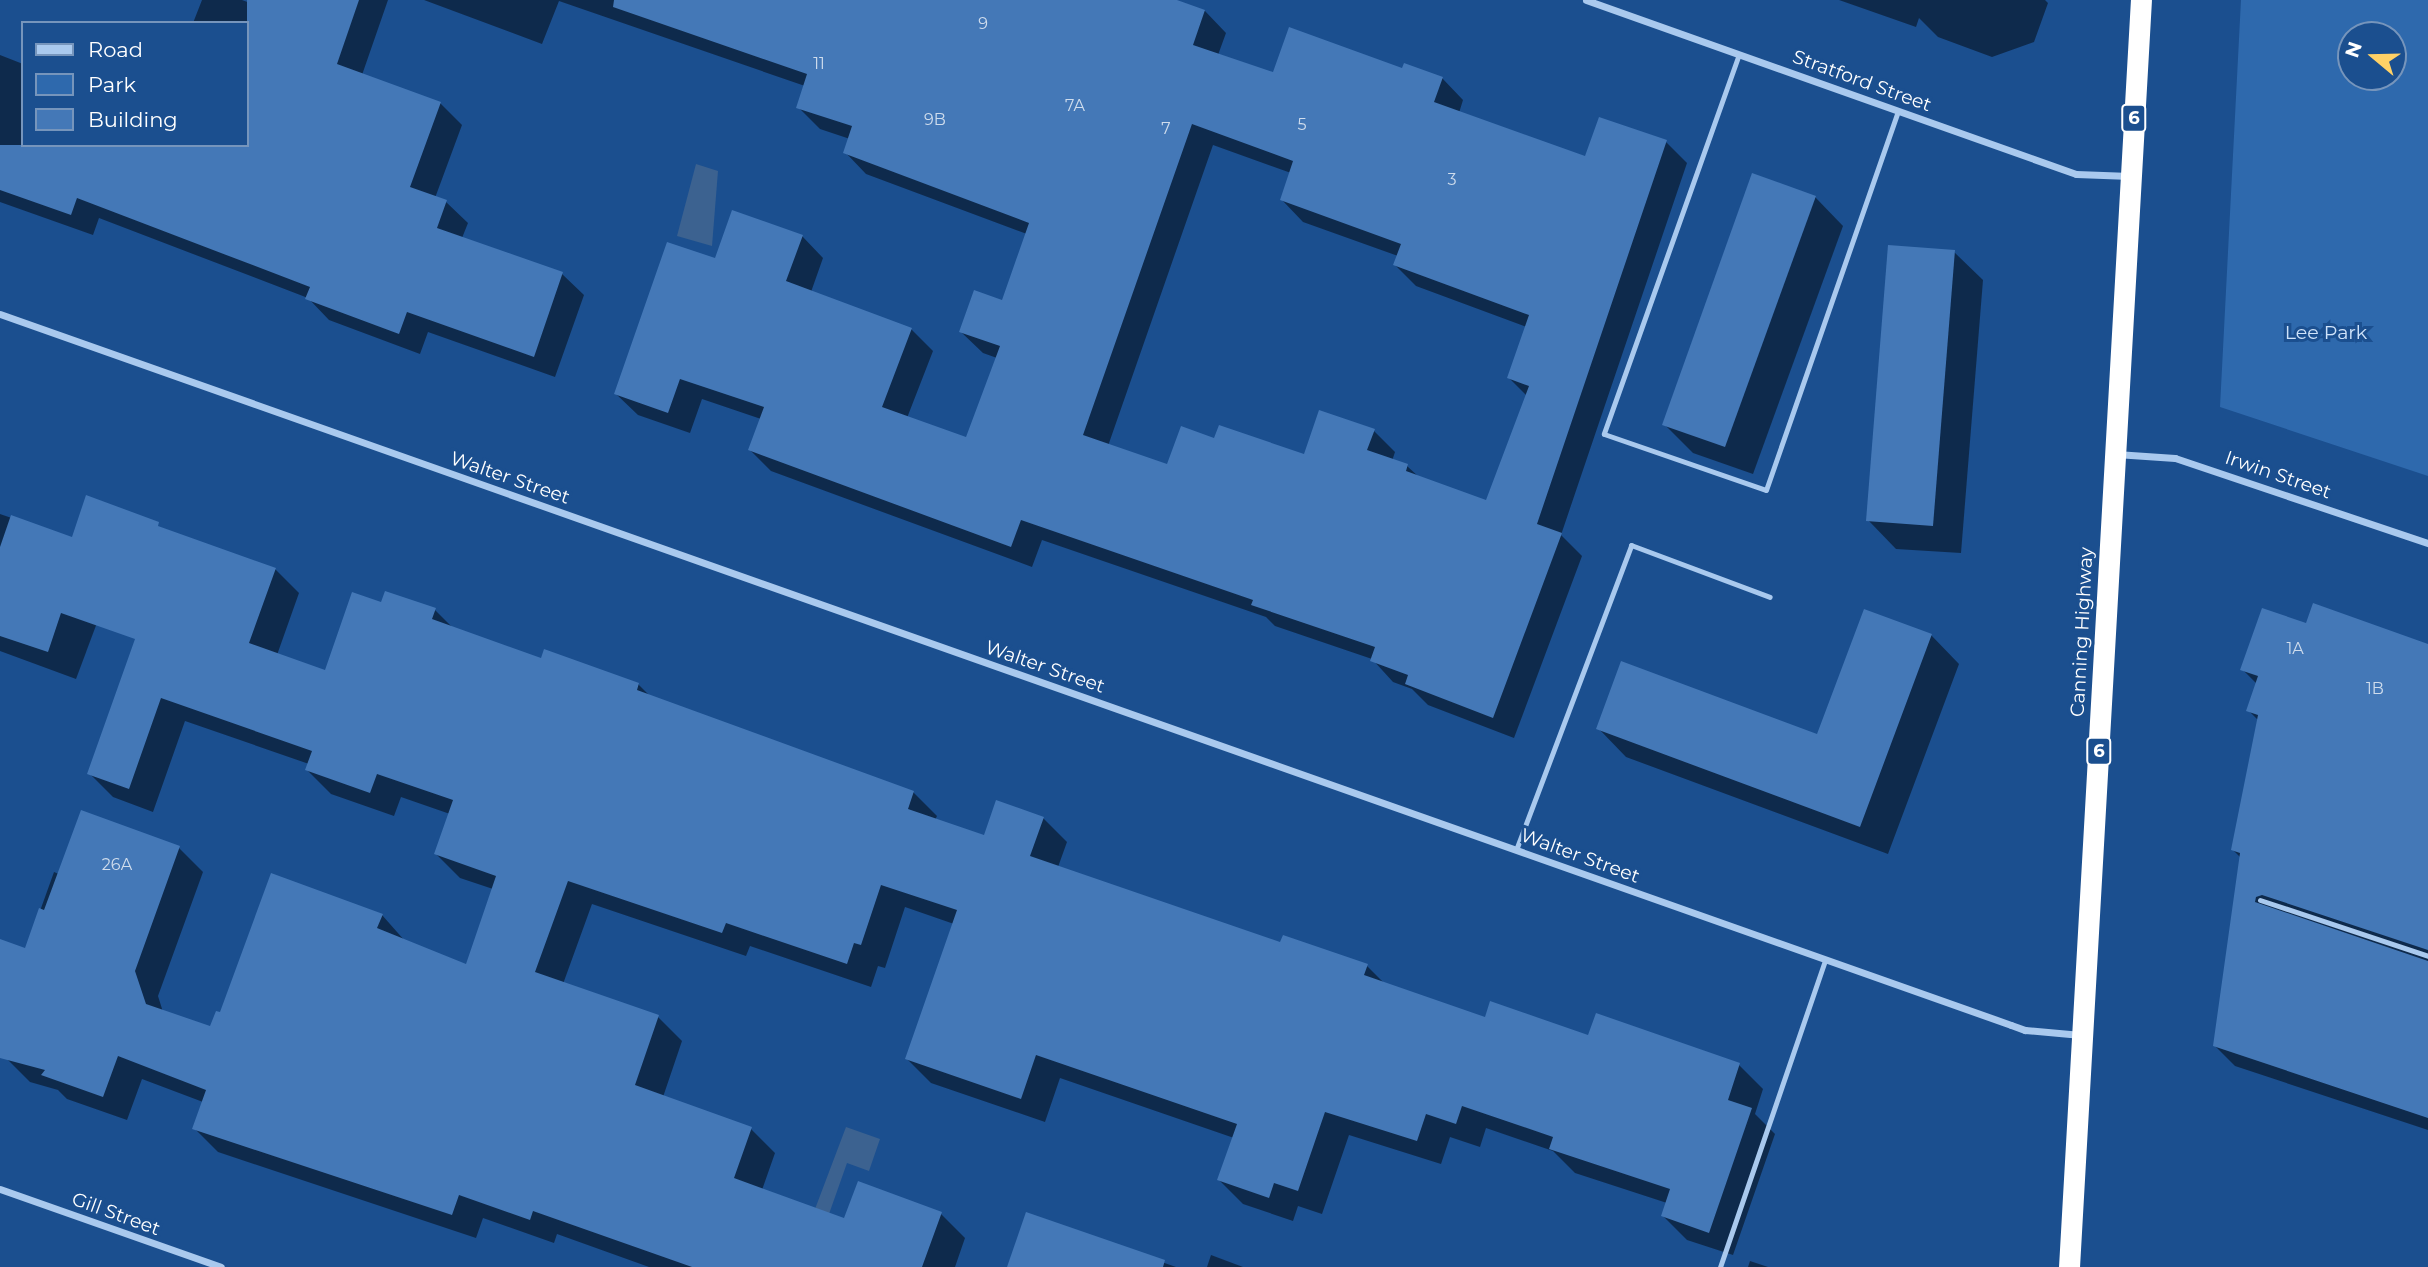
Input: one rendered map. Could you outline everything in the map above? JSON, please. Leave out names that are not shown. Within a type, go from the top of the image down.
[{"type":"highway","name":"Canning Highway","points":[[2068,1267],[2141,0]]},
{"type":"street","name":"Stratford Street","points":[[1586,0],[2076,174],[2131,176]]},
{"type":"street","name":"Walter Street","points":[[0,314],[2025,1030],[2082,1035]]},
{"type":"street","name":"Irwin Street","points":[[2115,454],[2175,457],[2428,543]]},
{"type":"street","name":"Gill Street","points":[[0,1189],[221,1267]]},
{"type":"lane","points":[[1739,54],[1604,434],[1766,490],[1898,111]]},
{"type":"lane","points":[[1517,850],[1630,545],[1770,597]]},
{"type":"lane","points":[[2260,900],[2428,956]]},
{"type":"lane","points":[[1720,1267],[1825,960]]},
{"type":"green space","name":"Lee Park","points":[[2241,0],[2428,0],[2428,476],[2220,407]]},
{"type":"shaded area","points":[[696,164],[718,171],[712,246],[677,236]]},
{"type":"shaded area","points":[[846,1127],[880,1139],[869,1171],[847,1163],[829,1214],[815,1209]]},
{"type":"building","points":[[247,0],[359,0],[337,64],[441,102],[410,187],[447,200],[437,228],[563,272],[534,357],[407,312],[399,334],[305,299],[310,287],[77,198],[71,215],[0,190],[0,145],[248,147]]},
{"type":"building","points":[[614,0],[1177,0],[1205,10],[1193,45],[1273,72],[1289,27],[1402,68],[1404,63],[1443,77],[1434,102],[1585,156],[1599,117],[1667,140],[1537,524],[1562,533],[1493,718],[1405,684],[1408,675],[1370,661],[1375,647],[1251,605],[1253,600],[1021,520],[1011,547],[748,450],[764,407],[680,379],[668,413],[614,394],[667,242],[715,258],[732,210],[803,235],[786,281],[912,328],[882,407],[966,437],[1000,346],[959,332],[974,290],[1002,300],[1029,223],[843,153],[852,126],[796,108],[807,74],[613,7]],"holes":[[[1192,124],[1293,161],[1280,200],[1401,244],[1393,265],[1529,315],[1507,378],[1529,386],[1486,500],[1406,471],[1408,464],[1367,450],[1375,429],[1319,410],[1304,454],[1219,425],[1214,438],[1181,426],[1167,464],[1083,435]]]},
{"type":"building","points":[[1752,173],[1816,196],[1725,447],[1662,425]]},
{"type":"building","points":[[1888,245],[1955,250],[1933,526],[1866,521]]},
{"type":"building","points":[[86,495],[159,522],[158,526],[276,568],[249,643],[325,670],[352,592],[381,602],[385,591],[436,608],[432,619],[541,658],[544,649],[639,683],[637,690],[914,791],[908,809],[984,835],[996,800],[1044,817],[1030,856],[1280,942],[1283,935],[1368,964],[1364,975],[1485,1017],[1490,1001],[1588,1035],[1596,1013],[1740,1063],[1728,1100],[1752,1108],[1709,1233],[1661,1216],[1670,1189],[1549,1149],[1553,1137],[1462,1106],[1456,1124],[1426,1114],[1417,1141],[1325,1112],[1298,1191],[1274,1183],[1269,1198],[1217,1180],[1237,1124],[1036,1055],[1021,1099],[905,1059],[957,910],[881,885],[861,945],[854,943],[847,964],[726,923],[722,933],[568,881],[535,972],[659,1015],[635,1085],[752,1127],[734,1178],[844,1218],[858,1181],[942,1212],[922,1267],[692,1267],[533,1211],[530,1220],[459,1195],[452,1215],[192,1129],[206,1090],[118,1056],[103,1097],[41,1075],[45,1070],[0,1058],[0,939],[25,948],[39,908],[44,910],[81,810],[180,846],[135,971],[146,1004],[210,1026],[216,1011],[220,1012],[271,873],[383,914],[377,928],[466,964],[496,876],[434,854],[453,800],[377,774],[370,793],[305,770],[312,751],[161,698],[129,789],[87,774],[135,639],[61,613],[48,652],[0,636],[0,547],[11,515],[72,537]]},
{"type":"building","points":[[2313,603],[2428,644],[2428,950],[2262,895],[2256,897],[2255,902],[2428,961],[2428,1118],[2213,1046],[2240,853],[2231,850],[2258,715],[2246,711],[2258,676],[2240,670],[2262,608],[2306,623]]},
{"type":"building","points":[[1864,609],[1932,634],[1860,827],[1596,729],[1621,661],[1817,734]]},
{"type":"building","points":[[1026,1212],[1165,1260],[1163,1267],[1007,1267]]}]
